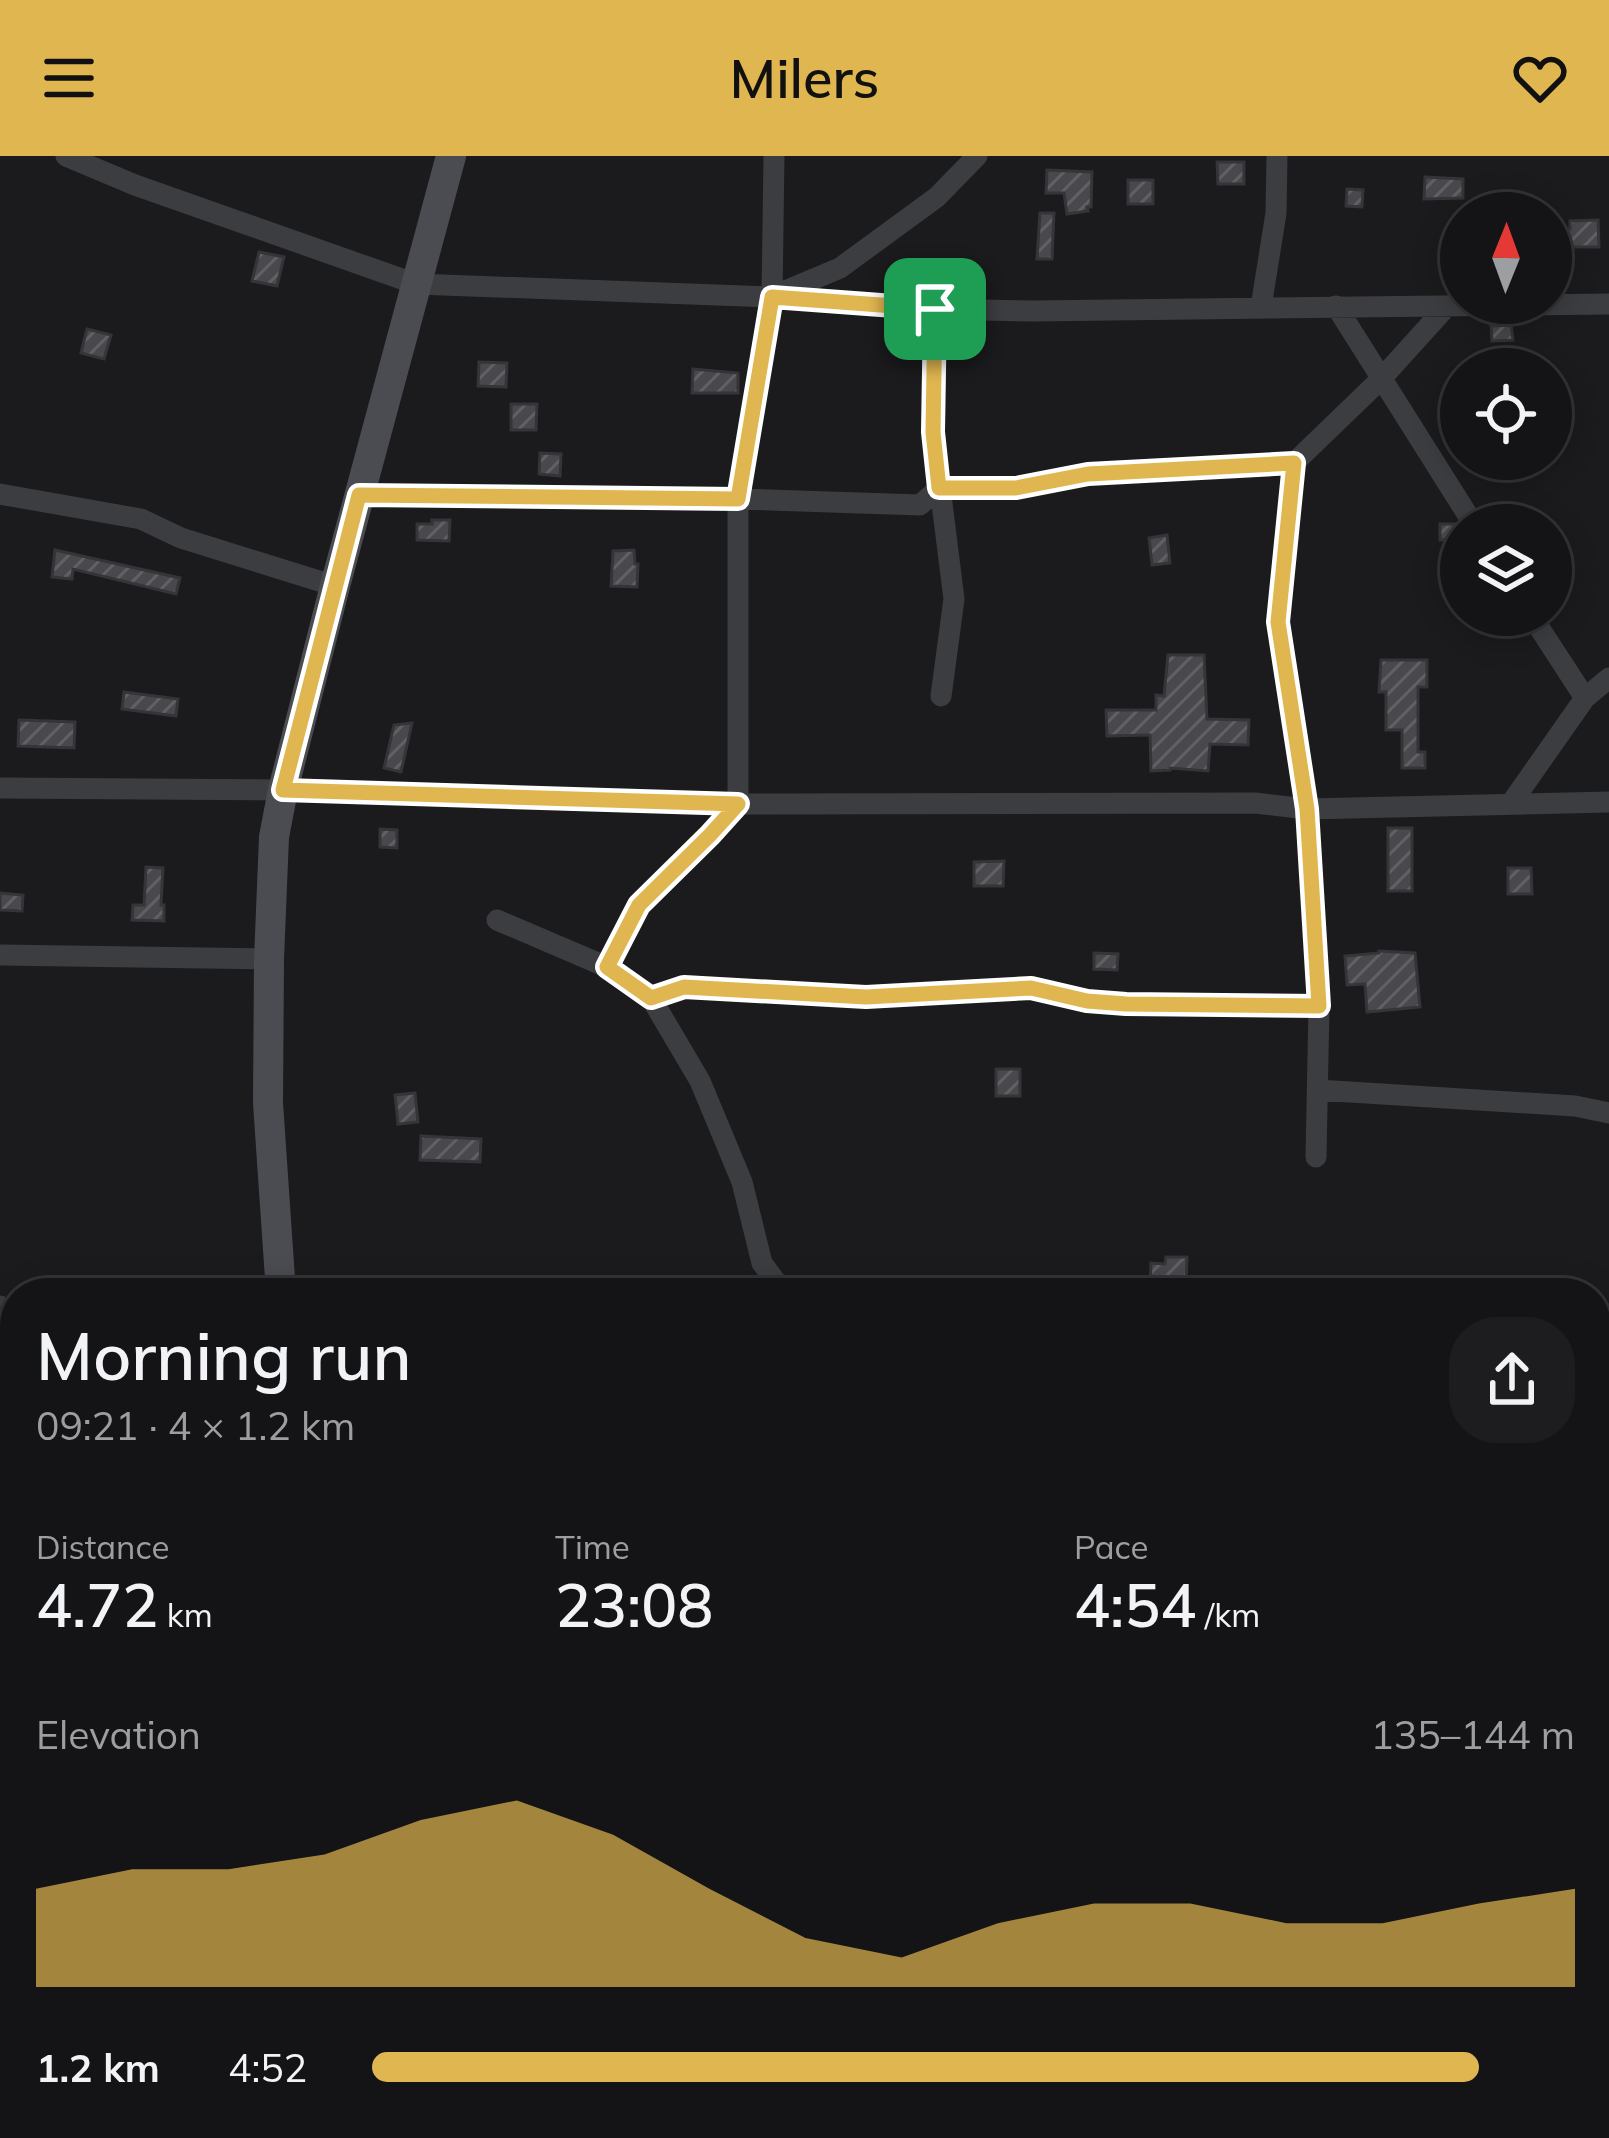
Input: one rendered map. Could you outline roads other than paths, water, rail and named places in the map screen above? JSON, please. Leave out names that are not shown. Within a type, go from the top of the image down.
[{"type":"main road","points":[[280,1278],[268,1103],[274,838],[335,586],[451,156]]},
{"type":"street","points":[[66,156],[134,185],[416,284],[772,297],[935,309],[1440,305]]},
{"type":"street","points":[[607,967],[639,905],[738,804],[738,499],[772,297],[773,156]]},
{"type":"street","points":[[772,297],[840,268],[937,196],[977,156]]},
{"type":"street","points":[[1261,307],[1276,213],[1277,156]]},
{"type":"street","points":[[1572,304],[1609,304]]},
{"type":"street","points":[[1336,306],[1461,504]]},
{"type":"street","points":[[935,309],[933,432],[954,599],[941,696]]},
{"type":"street","points":[[1316,1157],[1319,1006],[1307,809],[1278,622],[1294,463],[1381,379],[1440,313]]},
{"type":"street","points":[[359,495],[920,505],[939,488],[1016,488],[1088,474],[1294,463]]},
{"type":"street","points":[[0,494],[141,518],[181,538],[335,586]]},
{"type":"street","points":[[1545,636],[1585,698]]},
{"type":"street","points":[[1512,802],[1585,698],[1609,677]]},
{"type":"street","points":[[0,788],[283,790],[738,804],[1255,803],[1307,809],[1609,802]]},
{"type":"street","points":[[497,920],[607,967],[651,998],[700,1081],[742,1183],[762,1263],[773,1278]]},
{"type":"street","points":[[0,955],[269,959]]},
{"type":"street","points":[[651,998],[684,987],[866,997],[1031,988],[1126,1004],[1319,1006]]},
{"type":"street","points":[[1318,1090],[1575,1106],[1609,1113]]}]
